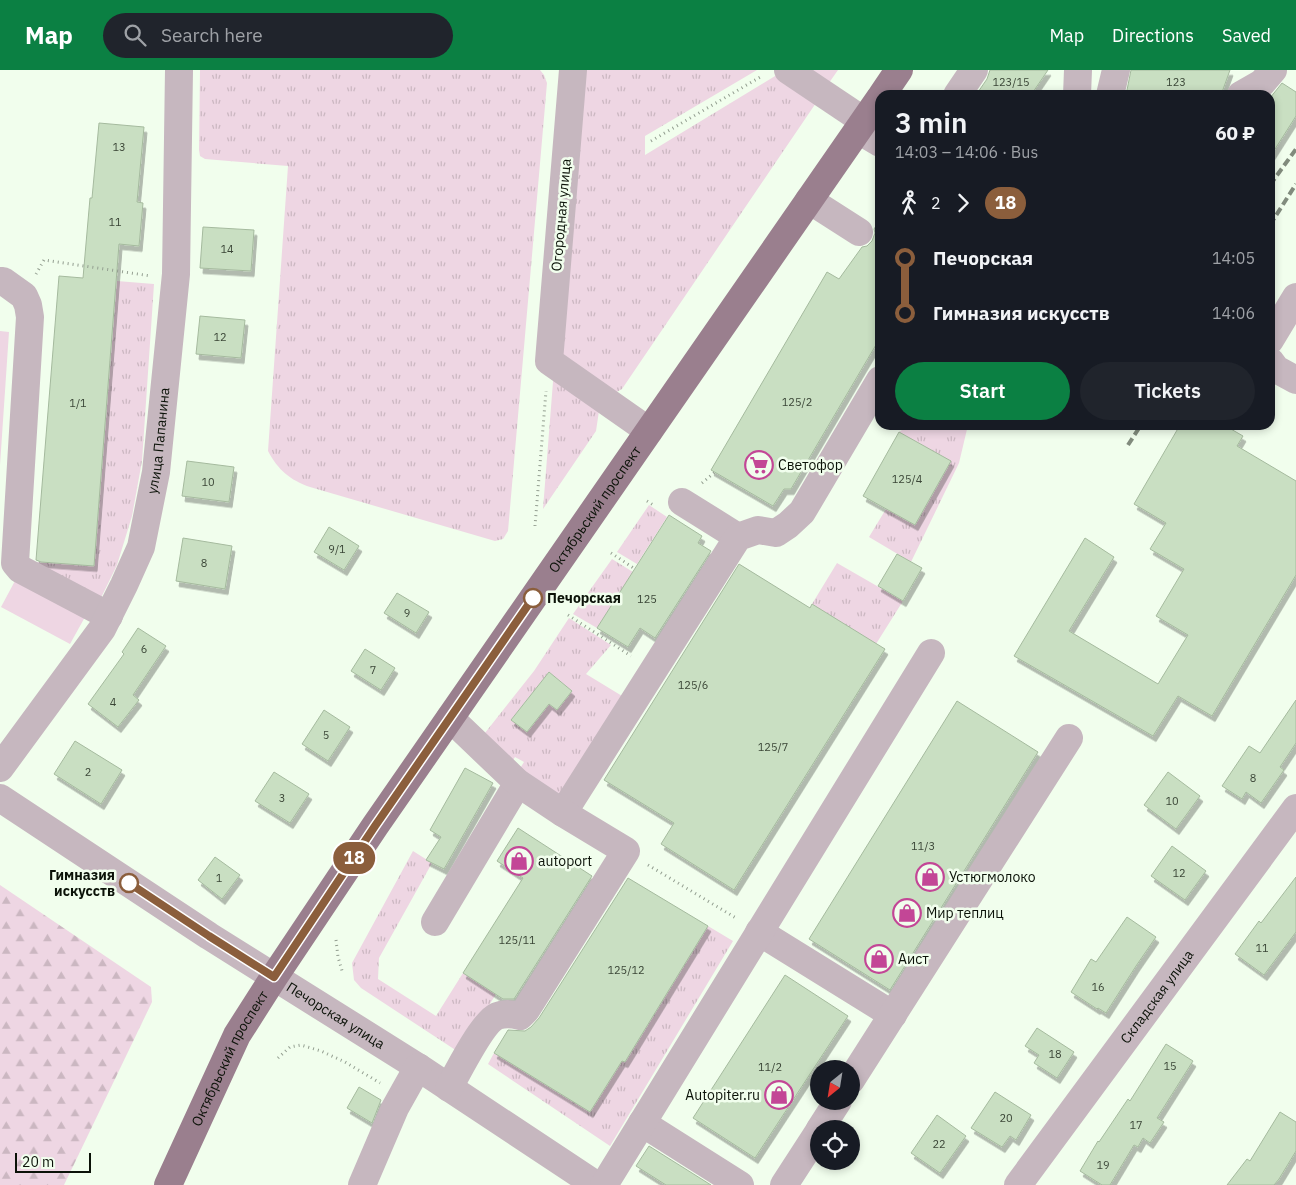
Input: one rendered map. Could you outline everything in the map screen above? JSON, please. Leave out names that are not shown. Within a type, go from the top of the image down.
[{"type":"main road","name":"Октябрьский проспект","points":[[885,90],[899,70]]},
{"type":"main road","name":"Октябрьский проспект","points":[[168,1185],[237,1035],[274,977],[353,858],[809,200],[867,131],[875,111]]},
{"type":"street","name":"улица Папанина","points":[[0,768],[102,629],[141,547],[156,472],[176,274],[179,70]]},
{"type":"street","name":"Огородная улица","points":[[549,361],[573,70]]},
{"type":"street","points":[[960,90],[974,70]]},
{"type":"street","points":[[1077,90],[1078,70]]},
{"type":"street","points":[[1111,90],[1116,70]]},
{"type":"street","points":[[1250,90],[1262,83],[1273,70]]},
{"type":"street","points":[[783,74],[867,131]]},
{"type":"street","points":[[809,200],[859,232]]},
{"type":"street","points":[[0,281],[3,281],[24,296],[30,317],[15,563],[20,569],[109,616]]},
{"type":"street","points":[[1275,332],[1296,297]]},
{"type":"street","points":[[549,361],[649,431]]},
{"type":"street","points":[[1275,368],[1296,380]]},
{"type":"street","points":[[563,812],[738,537],[758,530],[776,533],[802,512],[875,388]]},
{"type":"street","points":[[682,502],[738,537]]},
{"type":"street","points":[[604,1185],[931,653]]},
{"type":"street","points":[[449,1088],[472,1046],[484,1029],[496,1017],[512,1014],[520,1016],[526,1010],[626,851],[518,782],[450,718]]},
{"type":"street","points":[[860,1066],[1069,738]]},
{"type":"street","points":[[435,922],[518,782]]},
{"type":"street","name":"Печорская улица","points":[[0,798],[209,936],[418,1067],[596,1185]]},
{"type":"street","name":"Складская улица","points":[[1018,1185],[1296,808]]},
{"type":"street","points":[[759,932],[893,1015]]},
{"type":"street","points":[[362,1185],[395,1108],[418,1067]]},
{"type":"street","points":[[642,1123],[740,1185]]},
{"type":"street","points":[[784,1185],[810,1144]]},
{"type":"path","points":[[650,141],[783,74]]},
{"type":"path","points":[[24,296],[44,260],[157,277]]},
{"type":"path","points":[[535,526],[549,361]]},
{"type":"path","points":[[612,553],[635,568]]},
{"type":"path","points":[[568,615],[653,670]]},
{"type":"path","points":[[626,851],[759,932]]},
{"type":"path","points":[[336,940],[343,974]]},
{"type":"path","points":[[278,1058],[290,1047],[301,1044],[322,1050],[401,1097]]},
{"type":"green space","points":[[200,70],[540,70],[544,75],[547,83],[508,531],[503,539],[495,541],[310,487],[285,474],[272,458],[268,451],[288,166],[205,159],[200,156]]},
{"type":"green space","points":[[581,70],[757,70],[645,136],[645,155],[780,73],[818,100],[622,389],[613,394],[554,361]]},
{"type":"green space","points":[[802,70],[838,70],[824,90]]},
{"type":"green space","points":[[117,281],[154,284],[142,461],[132,516],[117,565],[97,606],[35,574],[36,562],[94,566]]},
{"type":"green space","points":[[0,331],[9,332],[0,465]]},
{"type":"green space","points":[[554,369],[599,411],[596,431],[543,509]]},
{"type":"green space","points":[[902,430],[967,430],[959,463],[911,562],[869,537],[886,509],[899,432]]},
{"type":"green space","points":[[649,505],[667,517],[637,564],[617,552]]},
{"type":"green space","points":[[612,559],[633,572],[597,628],[573,614]]},
{"type":"green space","points":[[837,563],[903,601],[876,644],[812,604]]},
{"type":"green space","points":[[16,579],[85,617],[70,644],[1,607]]},
{"type":"green space","points":[[569,618],[611,645],[586,674],[627,699],[568,794],[560,798],[536,789],[526,782],[507,766],[481,738],[534,671]],"holes":[[[549,672],[572,691],[557,710],[549,704],[527,732],[511,720]],[[515,757],[524,762],[519,770],[510,765]]]},
{"type":"green space","points":[[413,851],[432,863],[379,958],[378,979],[436,1016],[463,973],[496,994],[460,1053],[361,988],[354,980],[352,963]]},
{"type":"green space","name":"Гимназия искусств","points":[[0,885],[151,987],[152,1002],[64,1185],[0,1185]]},
{"type":"green space","points":[[708,926],[733,941],[610,1146],[488,1064],[494,1053],[590,1112],[606,1086],[568,1062],[583,1037],[625,1062]]},
{"type":"building","points":[[990,70],[1048,70],[1034,90],[979,90],[987,79]]},
{"type":"building","points":[[1131,70],[1230,70],[1223,90],[1127,90]]},
{"type":"building","points":[[1282,83],[1296,92],[1296,116],[1275,149],[1275,92]]},
{"type":"building","points":[[99,123],[144,127],[137,202],[143,203],[139,246],[119,244],[94,566],[36,560],[59,276],[83,278]]},
{"type":"building","points":[[203,227],[254,230],[251,271],[200,268]]},
{"type":"building","points":[[875,233],[875,346],[791,489],[784,489],[773,506],[711,470],[827,272],[839,279],[862,247],[867,246],[872,241]]},
{"type":"building","points":[[200,316],[245,320],[241,358],[196,354]]},
{"type":"building","points":[[1177,430],[1233,430],[1243,436],[1237,446],[1296,481],[1296,575],[1212,716],[1178,696],[1153,736],[1014,656],[1085,538],[1114,557],[1069,631],[1158,684],[1188,635],[1156,616],[1184,569],[1150,549],[1166,523],[1134,504]]},
{"type":"building","points":[[899,432],[951,461],[915,525],[863,496]]},
{"type":"building","points":[[187,461],[234,467],[229,502],[182,496]]},
{"type":"building","points":[[669,515],[702,536],[698,543],[711,551],[655,638],[640,628],[628,647],[597,628]]},
{"type":"building","points":[[329,527],[359,546],[344,570],[314,552]]},
{"type":"building","points":[[183,538],[232,546],[225,589],[176,581]]},
{"type":"building","points":[[897,554],[922,568],[903,601],[878,586]]},
{"type":"building","points":[[739,564],[810,608],[812,604],[885,649],[734,890],[661,844],[674,823],[604,780]]},
{"type":"building","points":[[397,593],[429,612],[416,633],[384,613]]},
{"type":"building","points":[[138,628],[166,646],[133,695],[139,700],[118,727],[88,704],[124,654],[122,652]]},
{"type":"building","points":[[365,649],[395,668],[381,690],[351,671]]},
{"type":"building","points":[[549,672],[572,691],[557,710],[549,704],[527,732],[511,720]]},
{"type":"building","points":[[1296,700],[1296,743],[1280,767],[1284,770],[1261,803],[1246,792],[1242,799],[1222,786],[1249,746],[1260,753]]},
{"type":"building","points":[[957,701],[1038,752],[890,990],[809,939]]},
{"type":"building","points":[[324,710],[350,727],[328,761],[302,744]]},
{"type":"building","points":[[75,741],[122,770],[101,804],[54,774]]},
{"type":"building","points":[[465,768],[493,783],[444,869],[426,860],[441,837],[430,830]]},
{"type":"building","points":[[274,772],[309,794],[290,823],[255,801]]},
{"type":"building","points":[[1168,772],[1200,796],[1176,829],[1144,805]]},
{"type":"building","points":[[518,828],[592,876],[514,999],[503,999],[463,973],[523,878],[497,861]]},
{"type":"building","points":[[1172,846],[1206,871],[1185,900],[1151,876]]},
{"type":"building","points":[[215,857],[240,875],[222,899],[198,880]]},
{"type":"building","points":[[1296,877],[1296,932],[1264,975],[1235,954],[1259,921],[1261,923]]},
{"type":"building","points":[[628,878],[708,926],[625,1062],[622,1061],[590,1112],[494,1053],[508,1030],[525,1031],[539,1018]]},
{"type":"building","points":[[1127,917],[1156,937],[1106,1013],[1071,992],[1091,959],[1096,962]]},
{"type":"building","points":[[785,975],[848,1016],[819,1060],[810,1060],[810,1074],[755,1158],[693,1118]]},
{"type":"building","points":[[1037,1028],[1074,1052],[1057,1078],[1034,1063],[1039,1055],[1025,1046]]},
{"type":"building","points":[[1166,1044],[1193,1061],[1157,1118],[1164,1122],[1150,1143],[1143,1138],[1138,1147],[1134,1145],[1110,1185],[1102,1185],[1080,1171],[1098,1141],[1128,1099],[1130,1101]]},
{"type":"building","points":[[359,1087],[381,1100],[372,1123],[347,1108]]},
{"type":"building","points":[[995,1092],[1031,1115],[1016,1140],[1010,1136],[1002,1147],[971,1128]]},
{"type":"building","points":[[1280,1112],[1296,1122],[1296,1151],[1279,1179],[1274,1185],[1227,1185],[1247,1159],[1250,1161]]},
{"type":"building","points":[[937,1115],[966,1136],[940,1173],[911,1153]]},
{"type":"building","points":[[649,1146],[711,1185],[666,1185],[636,1166]]},
{"type":"railway","points":[[1275,178],[1296,149]]},
{"type":"railway","points":[[1275,217],[1296,184]]},
{"type":"railway","points":[[1128,445],[1138,430]]},
{"type":"bus line","name":"18","points":[[129,883],[274,977],[375,826],[533,598]]},
{"type":"place","name":"Светофор","points":[[759,465]]},
{"type":"place","name":"Печорская","points":[[533,598]]},
{"type":"place","name":"autoport","points":[[519,861]]},
{"type":"place","name":"Устюгмолоко","points":[[930,877]]},
{"type":"place","name":"Гимназия искусств","points":[[129,883]]},
{"type":"place","name":"Мир теплиц","points":[[907,913]]},
{"type":"place","name":"Аист","points":[[879,959]]},
{"type":"place","name":"Autopiter.ru","points":[[779,1095]]}]
